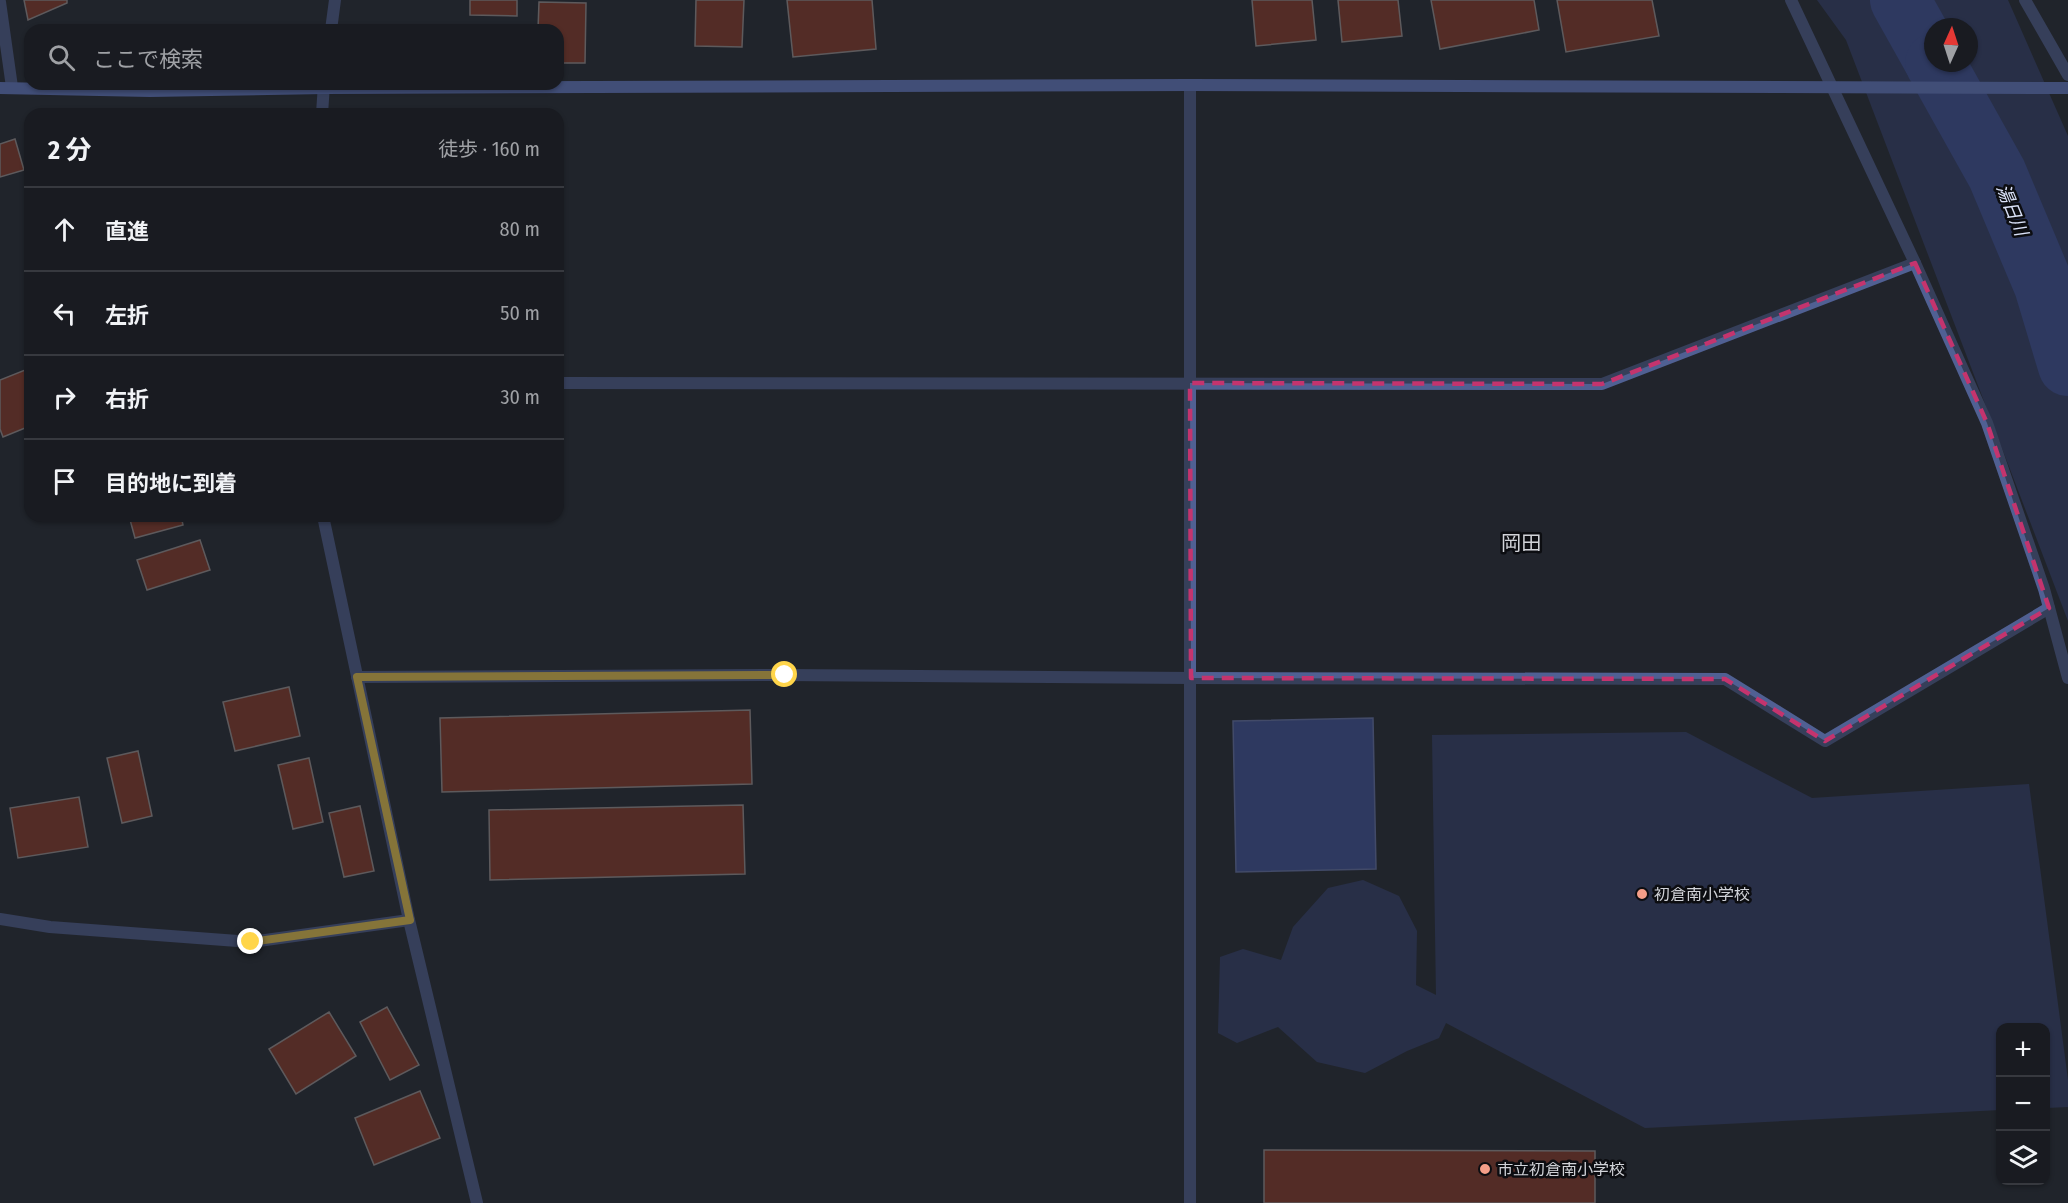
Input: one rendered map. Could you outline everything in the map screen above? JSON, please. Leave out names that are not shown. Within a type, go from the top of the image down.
[{"type":"street","points":[[332,24],[335,0]]},
{"type":"street","points":[[1791,0],[1915,263],[1987,423],[2049,608],[2068,678]]},
{"type":"street","points":[[2025,0],[2068,75]]},
{"type":"street","points":[[0,2],[6,87],[24,88]]},
{"type":"street","points":[[1190,85],[1190,1203]]},
{"type":"street","points":[[564,86],[2065,88]]},
{"type":"street","points":[[92,90],[150,92],[208,90]]},
{"type":"street","points":[[322,108],[324,90]]},
{"type":"street","points":[[564,383],[1602,384],[1915,263]]},
{"type":"street","points":[[324,522],[410,920],[477,1203]]},
{"type":"street","points":[[357,677],[797,675],[1725,679],[1825,741],[2049,608]]},
{"type":"street","points":[[0,920],[50,927],[251,942],[410,920]]},
{"type":"highlighted area","points":[[1915,263],[1987,423],[2049,608],[1825,741],[1725,679],[1191,678],[1190,383],[1602,384]]},
{"type":"shaded area","points":[[1817,0],[2008,0],[2068,136],[2068,621],[1846,40]]},
{"type":"shaded area","points":[[1686,732],[1812,798],[2029,784],[2068,1080],[2068,1107],[2050,1108],[2050,1023],[1996,1023],[1996,1110],[1645,1128],[1446,1023],[1439,1038],[1407,1051],[1365,1073],[1317,1062],[1278,1027],[1237,1043],[1218,1033],[1220,957],[1243,949],[1281,960],[1293,927],[1328,888],[1363,880],[1399,896],[1417,931],[1416,985],[1436,995],[1432,735]]},
{"type":"water","points":[[1373,718],[1376,869],[1236,872],[1233,721]]},
{"type":"building","points":[[24,0],[67,0],[67,3],[28,20]]},
{"type":"building","points":[[470,0],[517,0],[517,16],[470,15]]},
{"type":"building","points":[[696,0],[744,0],[742,47],[695,46]]},
{"type":"building","points":[[787,0],[872,0],[876,49],[793,57]]},
{"type":"building","points":[[1252,0],[1312,0],[1316,40],[1256,46]]},
{"type":"building","points":[[1338,0],[1398,0],[1402,36],[1342,42]]},
{"type":"building","points":[[1431,0],[1534,0],[1539,30],[1440,49]]},
{"type":"building","points":[[1557,0],[1652,0],[1659,36],[1566,52]]},
{"type":"building","points":[[539,2],[586,3],[585,63],[564,63],[564,24],[538,24]]},
{"type":"building","points":[[15,139],[24,170],[0,177],[0,144]]},
{"type":"building","points":[[24,370],[24,428],[3,437],[0,429],[0,380]]},
{"type":"building","points":[[131,522],[182,522],[183,525],[135,538]]},
{"type":"building","points":[[200,540],[210,570],[147,590],[137,560]]},
{"type":"building","points":[[289,687],[300,736],[235,751],[223,702]]},
{"type":"building","points":[[750,710],[752,784],[442,792],[440,718]]},
{"type":"building","points":[[138,751],[152,816],[122,823],[107,758]]},
{"type":"building","points":[[309,758],[323,822],[293,829],[278,765]]},
{"type":"building","points":[[79,797],[88,847],[18,858],[10,808]]},
{"type":"building","points":[[743,805],[745,874],[490,880],[489,810]]},
{"type":"building","points":[[360,806],[374,871],[344,877],[329,813]]},
{"type":"building","points":[[387,1007],[419,1065],[390,1080],[360,1022]]},
{"type":"building","points":[[329,1012],[356,1056],[296,1094],[269,1049]]},
{"type":"building","points":[[420,1091],[440,1138],[374,1165],[355,1118]]},
{"type":"building","points":[[1264,1150],[1595,1151],[1595,1203],[1264,1203]]},
{"type":"waterway","name":"湯日川","points":[[1900,0],[1924,43]]},
{"type":"waterway","name":"湯日川","points":[[1940,72],[1997,174],[2044,286],[2068,366]]},
{"type":"place","name":"初倉南小学校","points":[[1642,894]]},
{"type":"place","name":"市立初倉南小学校","points":[[1485,1169]]},
{"type":"district","name":"岡田","points":[[1521,543]]},
{"type":"route","points":[[251,942],[410,920],[357,677],[785,675]]}]
